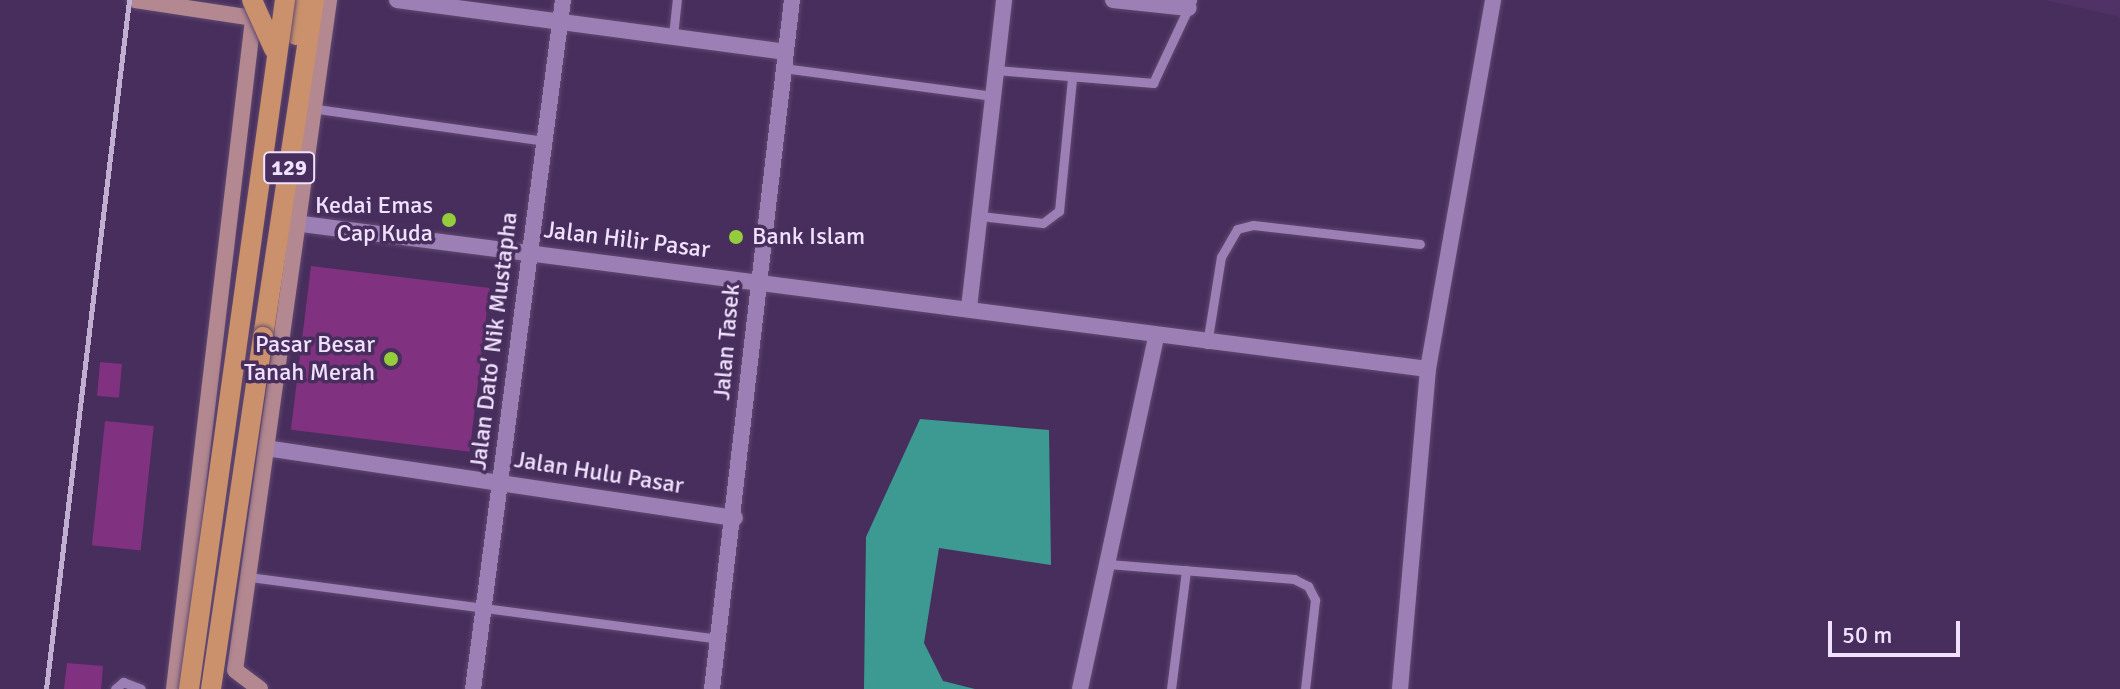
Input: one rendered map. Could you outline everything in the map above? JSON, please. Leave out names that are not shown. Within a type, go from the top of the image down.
[{"type":"main road","points":[[135,0],[253,6]]},
{"type":"main road","points":[[189,689],[285,0]]},
{"type":"main road","points":[[211,689],[263,337],[298,0]]},
{"type":"main road","name":"129","points":[[263,337],[314,0]]},
{"type":"main road","points":[[235,670],[302,224],[329,0]]},
{"type":"main road","points":[[253,6],[273,40],[275,77]]},
{"type":"main road","points":[[174,689],[189,588],[253,6]]},
{"type":"main road","points":[[189,588],[235,670],[260,689]]},
{"type":"street","points":[[397,0],[673,36],[784,60]]},
{"type":"street","name":"Jalan Dato' Nik Mustapha","points":[[473,689],[563,0]]},
{"type":"street","name":"Jalan Tasek","points":[[712,689],[735,518],[757,280],[792,0]]},
{"type":"street","points":[[969,308],[1004,0]]},
{"type":"street","points":[[1113,0],[1190,4]]},
{"type":"street","points":[[1400,689],[1428,369],[1493,0]]},
{"type":"street","name":"Jalan Hilir Pasar","points":[[302,224],[969,308],[1207,344],[1428,369]]},
{"type":"street","points":[[1080,689],[1156,337]]},
{"type":"street","name":"Jalan Hulu Pasar","points":[[266,448],[735,518]]},
{"type":"lane","points":[[673,36],[677,0]]},
{"type":"lane","points":[[996,70],[1072,79],[1153,83],[1190,4]]},
{"type":"lane","points":[[784,60],[993,96]]},
{"type":"lane","points":[[980,216],[1043,223],[1059,211],[1072,79]]},
{"type":"lane","points":[[317,109],[545,141]]},
{"type":"lane","points":[[1207,344],[1221,257],[1237,229],[1253,225],[1420,244]]},
{"type":"lane","points":[[1108,564],[1294,579],[1308,586],[1315,600],[1305,689]]},
{"type":"lane","points":[[1171,689],[1186,570]]},
{"type":"lane","points":[[249,577],[720,639]]},
{"type":"lane","points":[[115,689],[123,682],[141,689]]},
{"type":"shaded area","points":[[2045,0],[2120,0],[2120,17]]},
{"type":"shaded area","points":[[920,419],[1049,430],[1051,565],[939,548],[924,643],[943,681],[975,689],[864,689],[866,537]]},
{"type":"building","name":"Pasar Besar Tanah Merah","points":[[311,266],[490,288],[470,452],[291,430]]},
{"type":"building","points":[[100,362],[122,364],[119,398],[97,396]]},
{"type":"building","points":[[105,421],[154,426],[141,550],[92,545]]},
{"type":"building","points":[[67,663],[103,666],[101,689],[64,689]]},
{"type":"railway","points":[[46,689],[129,0]]},
{"type":"place","name":"Kedai Emas Cap Kuda","points":[[449,220]]},
{"type":"place","name":"Bank Islam","points":[[736,237]]},
{"type":"place","name":"Pasar Besar Tanah Merah","points":[[391,359]]}]
